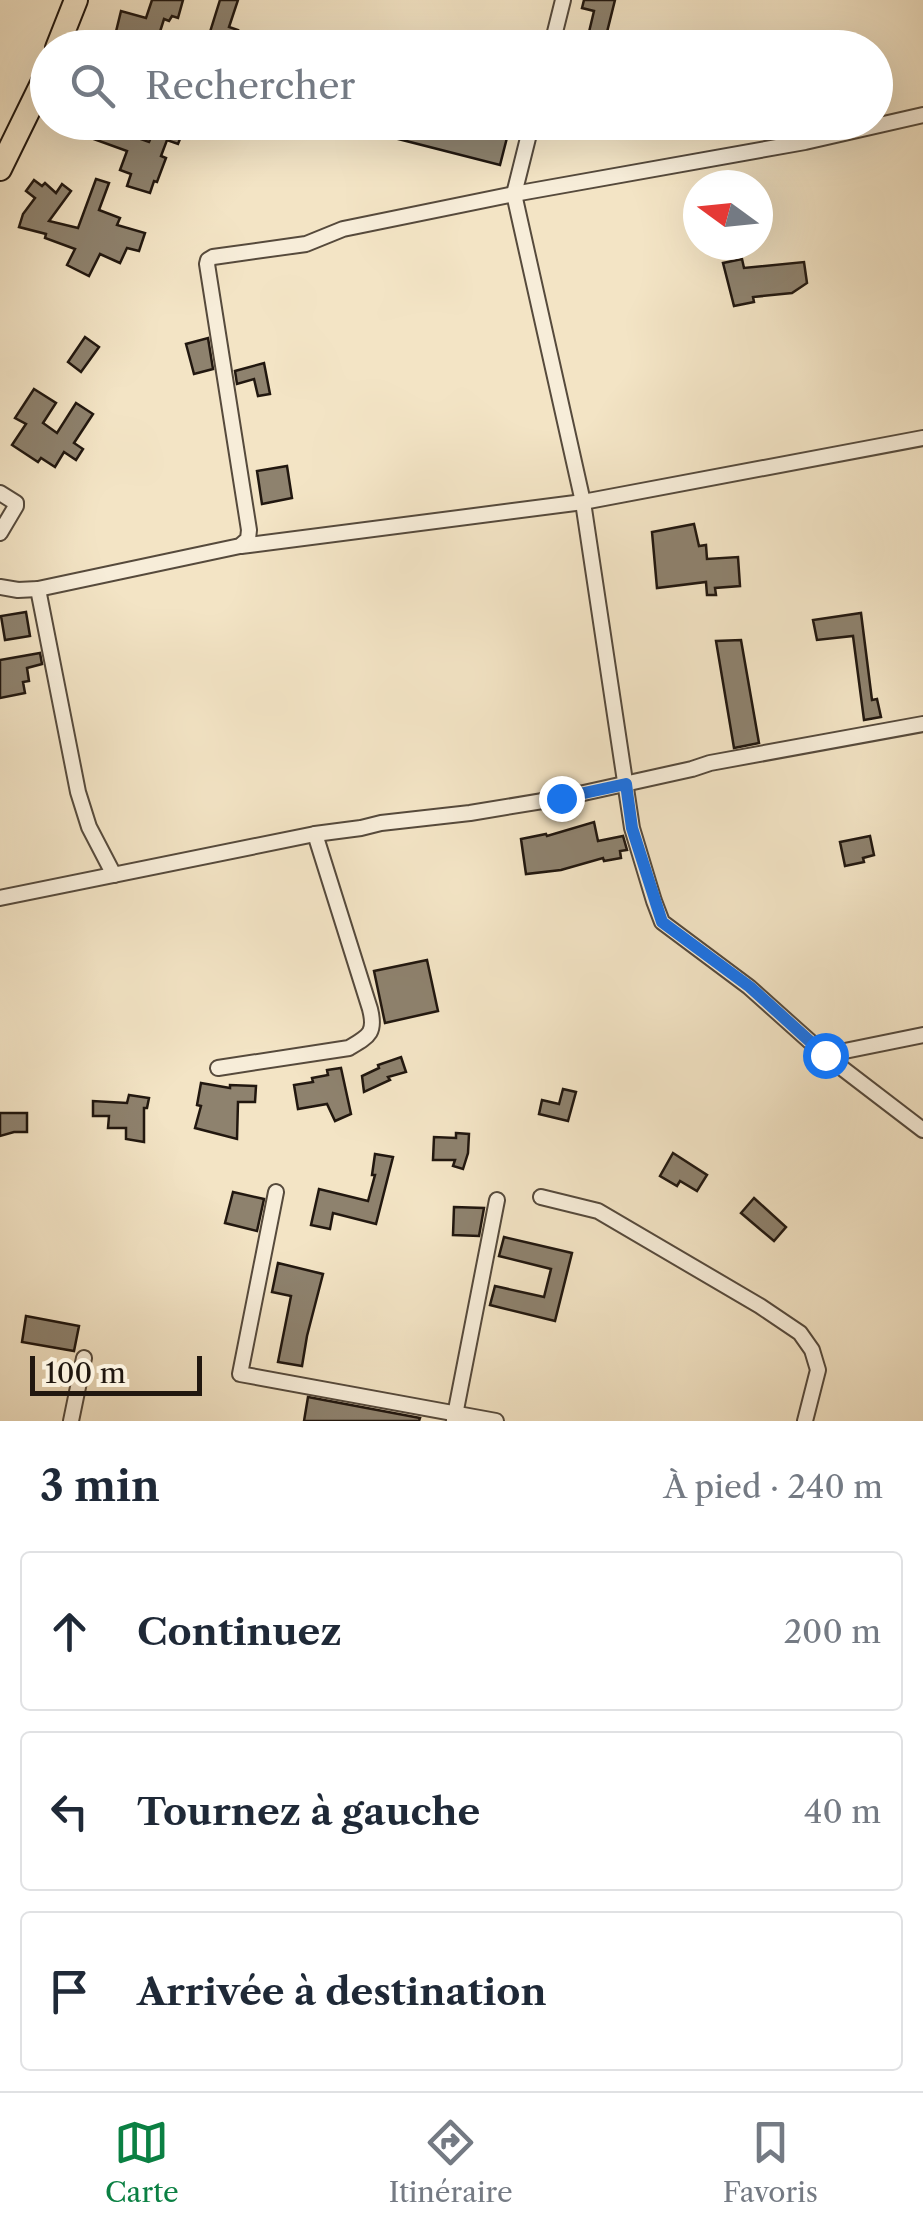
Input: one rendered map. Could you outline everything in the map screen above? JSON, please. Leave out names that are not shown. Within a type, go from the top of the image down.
[{"type":"highway","points":[[64,30],[76,0]]},
{"type":"highway","points":[[0,168],[30,107]]},
{"type":"street","points":[[556,30],[563,0]]},
{"type":"street","points":[[893,122],[923,115]]},
{"type":"street","points":[[528,140],[514,194],[583,502],[632,828],[662,922],[750,987],[825,1055],[923,1130]]},
{"type":"street","points":[[240,546],[248,540],[250,530],[208,260],[306,244],[343,230],[514,194],[814,140]]},
{"type":"street","points":[[0,586],[38,589],[240,546],[583,502],[923,438]]},
{"type":"street","points":[[0,494],[16,502],[16,506],[0,534]]},
{"type":"street","points":[[38,589],[78,792],[89,826],[114,874]]},
{"type":"street","points":[[0,898],[315,834],[381,822],[470,813],[923,724]]},
{"type":"street","points":[[218,1068],[349,1048],[372,1031],[370,1008],[315,834]]},
{"type":"street","points":[[825,1055],[923,1035]]},
{"type":"street","points":[[276,1192],[240,1374],[455,1417],[496,1421]]},
{"type":"street","points":[[541,1197],[598,1211],[760,1306],[800,1334],[812,1350],[818,1370],[806,1421]]},
{"type":"street","points":[[455,1417],[497,1200]]},
{"type":"street","points":[[70,1421],[84,1358]]},
{"type":"building","points":[[152,0],[183,0],[178,18],[164,19],[161,30],[116,30],[121,11],[146,18]]},
{"type":"building","points":[[220,0],[238,0],[229,27],[238,30],[211,30]]},
{"type":"building","points":[[584,0],[615,0],[608,30],[589,30],[594,11],[582,8]]},
{"type":"building","points":[[96,140],[167,140],[161,156],[166,158],[150,193],[127,186],[131,174],[120,170],[127,151]]},
{"type":"building","points":[[402,140],[506,140],[500,165]]},
{"type":"building","points":[[96,179],[109,183],[99,210],[120,218],[117,225],[145,233],[139,251],[127,248],[120,263],[100,254],[89,276],[67,265],[75,249],[45,238],[46,234],[19,227],[35,198],[26,191],[34,180],[42,186],[45,183],[56,193],[62,184],[71,191],[49,221],[78,228]]},
{"type":"building","points":[[742,260],[744,268],[804,262],[807,283],[792,293],[753,297],[754,302],[734,306],[723,263]]},
{"type":"building","points":[[85,337],[99,347],[81,372],[68,362]]},
{"type":"building","points":[[208,338],[213,369],[194,374],[186,344]]},
{"type":"building","points":[[264,363],[270,394],[258,396],[254,379],[237,384],[235,371]]},
{"type":"building","points":[[34,389],[56,403],[43,423],[57,433],[76,403],[93,414],[74,443],[83,449],[76,460],[64,452],[55,467],[41,458],[38,462],[12,445],[26,424],[15,418]]},
{"type":"building","points":[[287,466],[292,498],[262,504],[257,471]]},
{"type":"building","points":[[694,524],[699,546],[706,545],[707,559],[738,557],[740,586],[715,588],[716,595],[707,595],[706,582],[657,588],[652,532]]},
{"type":"building","points":[[26,612],[30,636],[5,640],[1,616]]},
{"type":"building","points":[[861,613],[872,700],[877,699],[881,717],[864,720],[853,636],[817,640],[813,620]]},
{"type":"building","points":[[741,640],[759,743],[734,748],[716,641]]},
{"type":"building","points":[[40,653],[42,664],[27,668],[29,681],[23,682],[25,693],[0,698],[0,660]]},
{"type":"building","points":[[594,822],[598,841],[623,836],[627,850],[620,851],[621,858],[526,874],[521,839]]},
{"type":"building","points":[[870,836],[874,855],[845,866],[840,842]]},
{"type":"building","points":[[427,960],[438,1011],[385,1023],[374,971]]},
{"type":"building","points":[[401,1057],[406,1072],[388,1077],[390,1080],[364,1092],[362,1076]]},
{"type":"building","points":[[341,1068],[351,1114],[335,1121],[327,1104],[298,1109],[294,1085],[313,1082],[312,1078],[328,1075],[327,1070]]},
{"type":"building","points":[[201,1083],[230,1088],[256,1086],[255,1102],[238,1102],[237,1139],[195,1128],[201,1106],[197,1105]]},
{"type":"building","points":[[563,1089],[576,1092],[568,1121],[539,1114],[542,1100],[559,1104]]},
{"type":"building","points":[[129,1095],[149,1098],[144,1108],[144,1142],[126,1139],[126,1128],[108,1128],[109,1116],[93,1116],[93,1101],[127,1103]]},
{"type":"building","points":[[0,1113],[27,1113],[27,1132],[0,1136]]},
{"type":"building","points":[[456,1133],[469,1134],[463,1169],[453,1166],[455,1160],[433,1160],[434,1137],[456,1138]]},
{"type":"building","points":[[673,1153],[707,1175],[697,1191],[660,1176]]},
{"type":"building","points":[[375,1154],[393,1157],[376,1224],[333,1213],[330,1229],[311,1225],[319,1189],[368,1201],[375,1175]]},
{"type":"building","points":[[233,1192],[264,1199],[257,1231],[225,1223]]},
{"type":"building","points":[[754,1198],[786,1227],[774,1241],[741,1213]]},
{"type":"building","points":[[454,1207],[484,1208],[479,1236],[453,1235]]},
{"type":"building","points":[[504,1237],[572,1253],[555,1321],[490,1305],[495,1286],[544,1297],[551,1269],[499,1256]]},
{"type":"building","points":[[278,1263],[323,1274],[302,1366],[278,1362],[291,1296],[272,1292]]},
{"type":"building","points":[[26,1316],[79,1326],[74,1351],[22,1342]]},
{"type":"building","points":[[308,1397],[420,1418],[304,1421]]},
{"type":"route","points":[[561,798],[626,784],[632,828],[662,922],[750,987],[825,1055]]}]
